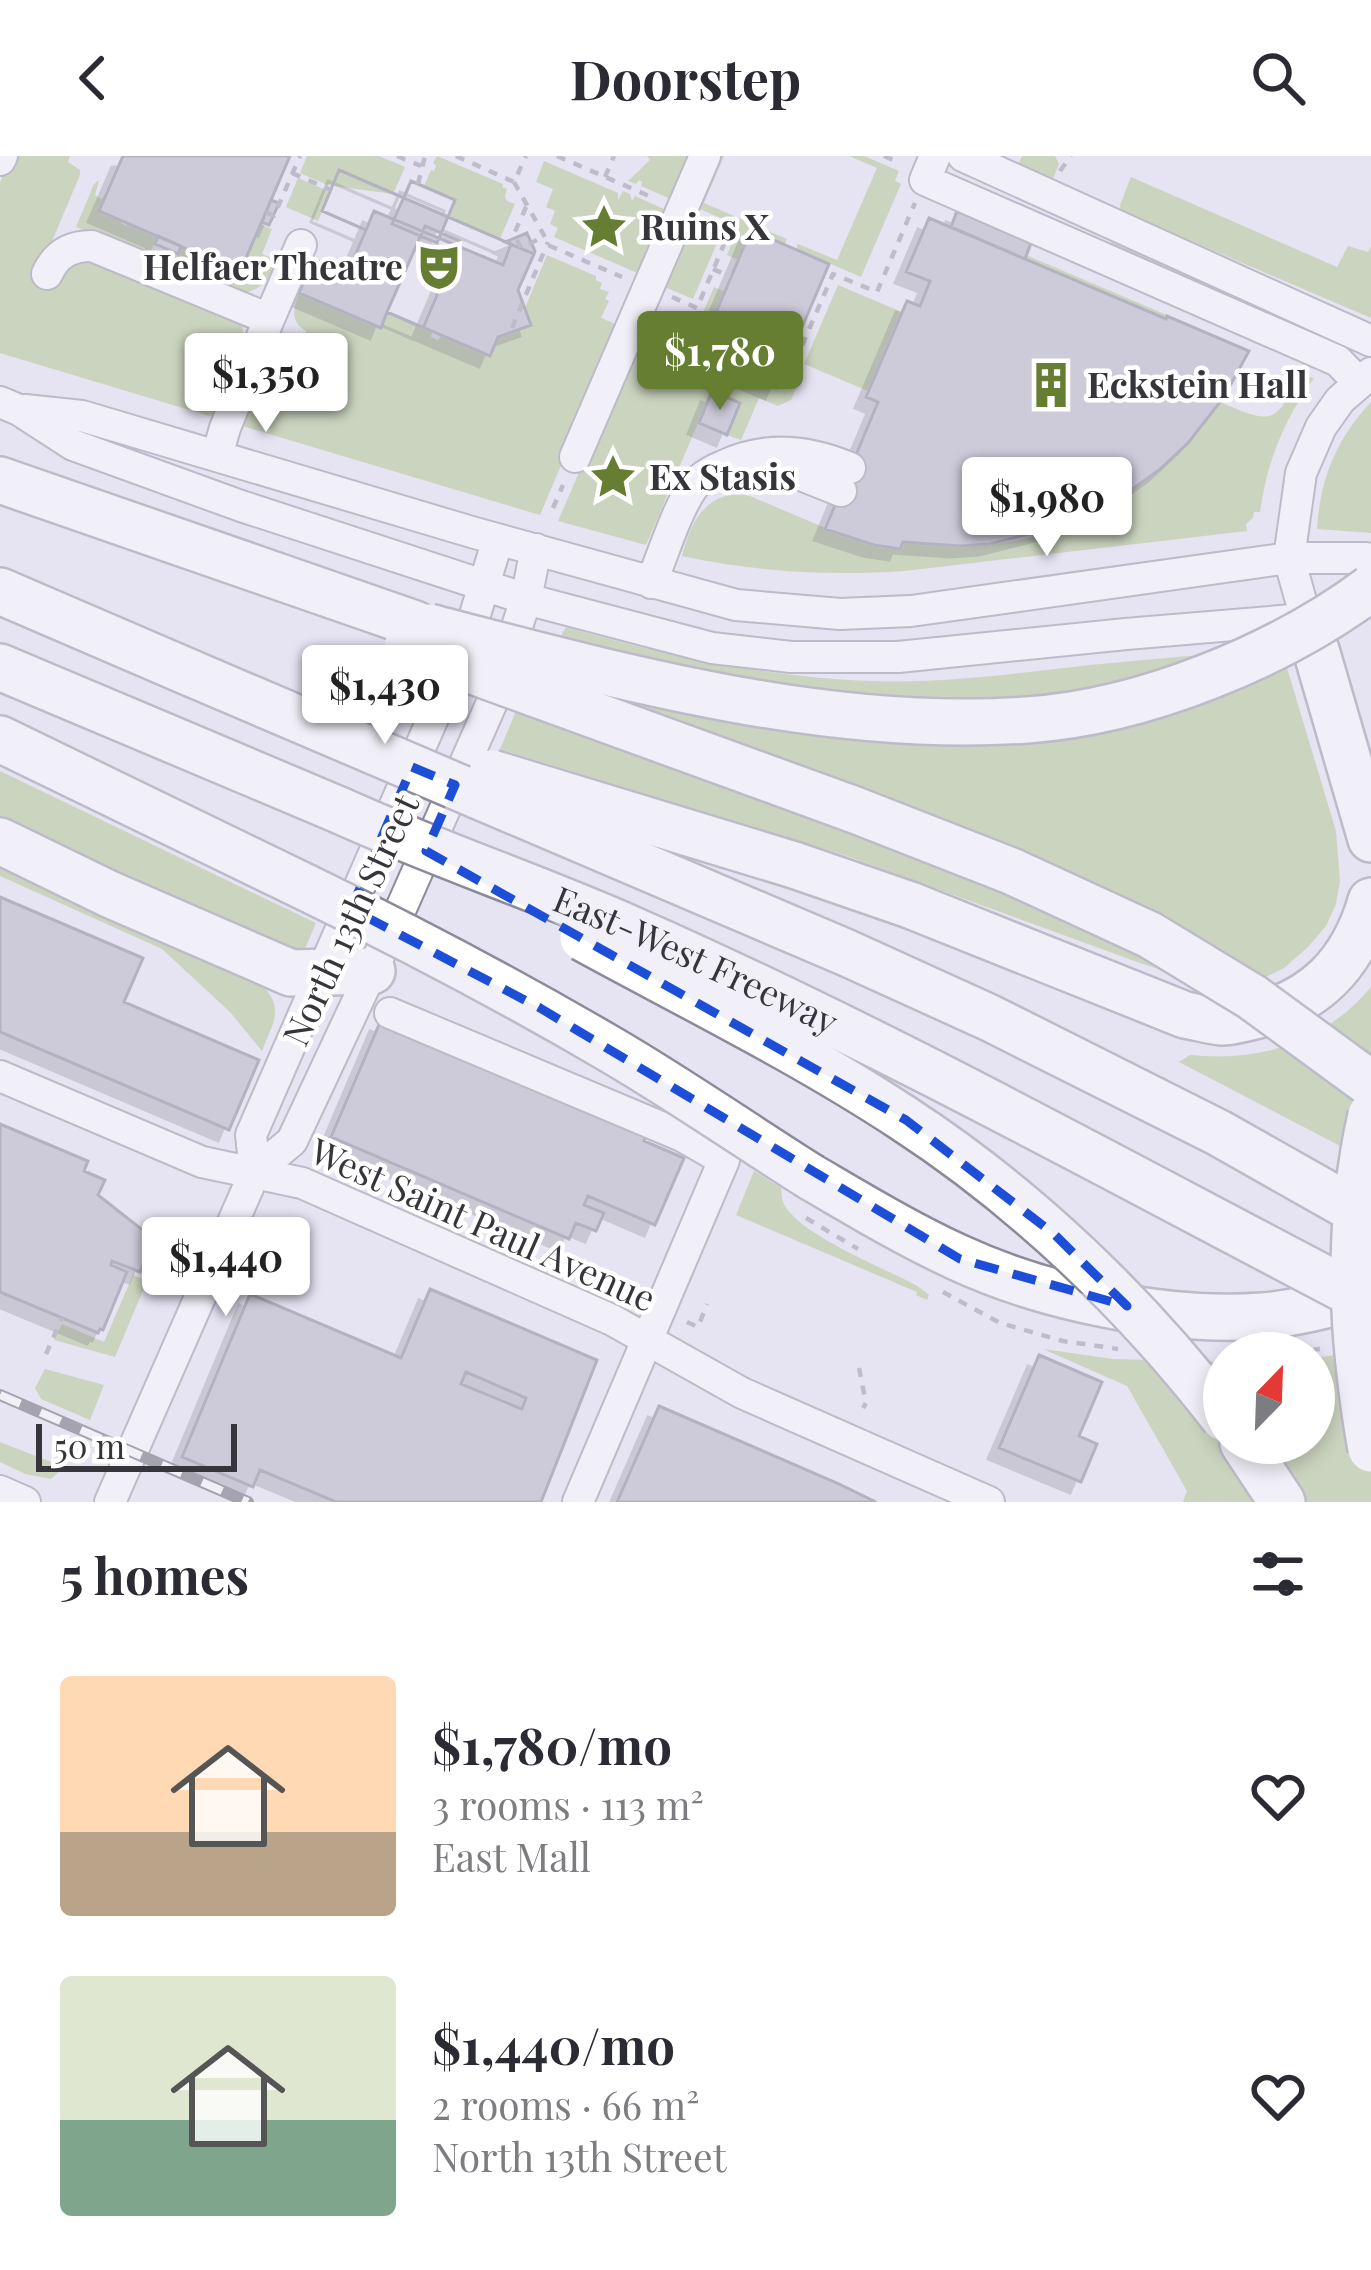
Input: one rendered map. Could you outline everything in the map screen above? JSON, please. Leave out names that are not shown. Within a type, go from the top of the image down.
[{"type":"highway","points":[[0,480],[411,635],[1011,871],[1150,935],[1252,997],[1371,1084]]},
{"type":"highway","points":[[0,492],[245,590],[411,635],[808,710],[944,723],[1009,721],[1096,709],[1226,670],[1336,614],[1369,573]]},
{"type":"highway","name":"East-West Freeway","points":[[0,591],[990,1018],[1219,1133],[1371,1219]]},
{"type":"highway","points":[[1316,650],[1371,839]]},
{"type":"highway","name":"East-West Freeway","points":[[0,667],[407,841],[635,931],[971,1094],[1371,1303]]},
{"type":"highway","points":[[193,674],[910,904],[1185,1015],[1225,1022],[1270,1013],[1312,993],[1341,964],[1363,930],[1371,901]]},
{"type":"highway","points":[[0,739],[444,955],[595,1040],[812,1178],[961,1259],[1036,1286],[1152,1311],[1264,1316],[1371,1292]]},
{"type":"highway","points":[[407,841],[832,1074],[956,1154],[1054,1234],[1203,1392]]},
{"type":"highway","points":[[0,842],[291,974],[372,971]]},
{"type":"highway","points":[[1371,1115],[1360,1161],[1353,1237],[1354,1329],[1371,1448]]},
{"type":"highway","points":[[1219,1133],[1371,1206]]},
{"type":"highway","points":[[1257,1464],[1282,1502]]},
{"type":"street","points":[[569,471],[705,156]]},
{"type":"street","points":[[963,156],[1371,341]]},
{"type":"street","points":[[930,168],[1082,249],[1338,361],[1365,378],[1340,400],[1310,449],[1296,497],[1289,558],[1301,601]]},
{"type":"street","points":[[1082,249],[1096,215]]},
{"type":"street","points":[[218,456],[301,245]]},
{"type":"street","points":[[47,274],[54,259],[64,252],[92,246],[269,320]]},
{"type":"street","points":[[10,406],[82,416],[736,605],[840,614],[910,611],[1289,558],[1369,573]]},
{"type":"street","points":[[10,406],[74,445],[263,513],[526,599],[712,648],[790,657],[898,657],[1371,615]]},
{"type":"street","points":[[651,583],[694,486],[713,470],[742,458],[790,452],[815,456],[846,479]]},
{"type":"street","name":"North 13th Street","points":[[255,1172],[251,1135],[454,670],[498,539]]},
{"type":"street","name":"North 13th Street","points":[[110,1502],[255,1172],[292,1141],[372,971],[493,700],[526,599],[536,549]]},
{"type":"street","points":[[390,1013],[682,1136],[724,1160],[578,1502]]},
{"type":"street","name":"West Saint Paul Avenue","points":[[0,1076],[202,1162],[302,1184],[613,1320],[742,1393],[989,1502]]},
{"type":"street","points":[[0,1491],[26,1502]]},
{"type":"path","points":[[266,212],[274,216],[300,156]]},
{"type":"path","points":[[397,156],[424,168],[418,184]]},
{"type":"path","points":[[421,166],[425,156]]},
{"type":"path","points":[[456,156],[514,182],[550,246],[648,288]]},
{"type":"path","points":[[514,182],[526,156]]},
{"type":"path","points":[[557,156],[636,190]]},
{"type":"path","points":[[605,177],[614,156]]},
{"type":"path","points":[[1060,156],[1064,166]]},
{"type":"path","points":[[795,362],[833,274],[877,292],[930,168]]},
{"type":"path","points":[[292,172],[331,190]]},
{"type":"path","points":[[527,204],[514,234],[520,248],[546,239]]},
{"type":"path","points":[[512,328],[546,239]]},
{"type":"path","points":[[713,269],[731,277]]},
{"type":"path","points":[[554,508],[569,471]]},
{"type":"path","points":[[688,1322],[698,1327],[707,1304]]},
{"type":"path","points":[[46,1354],[62,1318]]},
{"type":"path","points":[[1000,1323],[1063,1341],[1130,1350]]},
{"type":"path","points":[[859,1368],[863,1408]]},
{"type":"highlighted area","points":[[412,767],[455,785],[426,851],[906,1120],[1054,1234],[1127,1306],[960,1259],[540,1008],[351,909]]},
{"type":"green space","points":[[11,156],[70,156],[68,162],[80,170],[39,272],[91,261],[242,324],[244,340],[216,418],[0,353],[0,182]]},
{"type":"green space","points":[[307,156],[379,156],[405,167],[393,194],[327,185],[300,173]]},
{"type":"green space","points":[[437,156],[507,189],[507,201],[515,204],[500,239],[448,217],[455,200],[424,186]]},
{"type":"green space","points":[[647,156],[694,156],[673,200],[641,186],[639,180],[636,184],[628,181],[650,160]]},
{"type":"green space","points":[[715,156],[724,156],[704,203],[787,239],[785,244],[751,230],[738,260],[727,255],[739,226],[693,206]]},
{"type":"green space","points":[[849,156],[864,156],[899,171],[895,181],[901,184],[861,277],[796,249],[798,244],[837,260],[877,168]]},
{"type":"green space","points":[[1022,156],[1055,156],[1059,164],[1052,181],[1017,167]]},
{"type":"green space","points":[[544,161],[618,193],[618,200],[623,191],[632,201],[635,196],[666,210],[642,275],[554,237],[558,228],[550,224],[555,211],[546,207],[553,189],[536,182]]},
{"type":"green space","points":[[1131,177],[1337,267],[1348,246],[1368,252],[1371,246],[1371,318],[1121,211]]},
{"type":"green space","points":[[298,178],[330,194],[318,221],[286,207]]},
{"type":"green space","points":[[99,180],[95,195],[121,223],[158,236],[148,257],[76,227]]},
{"type":"green space","points":[[688,220],[721,234],[693,299],[660,285]]},
{"type":"green space","points":[[260,224],[272,229],[262,254],[279,261],[256,289],[229,292],[173,265],[180,258],[181,246],[208,258],[206,265],[229,274]]},
{"type":"green space","points":[[1114,236],[1294,315],[1288,329],[1108,250]]},
{"type":"green space","points":[[547,255],[596,276],[602,283],[600,289],[609,292],[601,318],[620,326],[540,515],[239,425],[257,379],[286,385],[306,331],[294,315],[299,293],[380,328],[387,312],[432,332],[431,337],[438,340],[441,336],[489,356],[498,337],[525,308]]},
{"type":"green space","points":[[1026,255],[1249,350],[1025,259]]},
{"type":"green space","points":[[838,285],[902,312],[868,391],[804,364]]},
{"type":"green space","points":[[714,287],[725,292],[698,355],[775,388],[786,363],[804,370],[791,400],[778,406],[759,398],[741,440],[727,435],[740,403],[711,393],[646,545],[558,521],[649,311],[695,331]]},
{"type":"green space","points":[[1299,374],[1314,378],[1278,442],[1260,512],[1254,512],[1247,531],[904,571],[820,573],[682,556],[696,519],[712,502],[735,495],[750,496],[849,538],[899,549],[903,542],[987,544],[1055,530],[1088,516],[1148,478],[1220,402],[1261,417],[1277,412]]},
{"type":"green space","points":[[1371,402],[1371,533],[1317,529],[1332,460]]},
{"type":"green space","points":[[566,627],[717,663],[793,675],[898,682],[1281,648],[1336,831],[1340,881],[1336,904],[1326,926],[1284,968],[1260,980],[1212,986],[847,856],[500,749],[542,650],[557,643]]},
{"type":"green space","points":[[0,771],[316,923],[301,958],[0,824]]},
{"type":"green space","points":[[0,863],[260,982],[275,1008],[262,1051],[230,1012],[162,949],[0,876]]},
{"type":"green space","points":[[1371,987],[1371,1162],[1179,1062],[1190,1055],[1242,1055],[1290,1045],[1333,1022]]},
{"type":"green space","points":[[754,1171],[781,1188],[785,1206],[808,1229],[916,1285],[929,1295],[927,1300],[736,1215]]},
{"type":"green space","points":[[133,1275],[147,1281],[115,1357],[54,1340],[62,1324],[104,1342]]},
{"type":"green space","points":[[1043,1349],[1113,1359],[1203,1361],[1203,1464],[1335,1464],[1335,1355],[1371,1350],[1371,1502],[1183,1502],[1187,1491],[1127,1386]]},
{"type":"green space","points":[[45,1369],[104,1385],[90,1420],[41,1399],[35,1388]]},
{"type":"green space","points":[[0,1442],[64,1467],[51,1479],[25,1474],[0,1462]]},
{"type":"building","points":[[123,156],[290,156],[240,272],[99,211]]},
{"type":"building","name":"Helfaer Theatre","points":[[339,170],[404,198],[411,181],[418,184],[455,200],[448,217],[534,254],[518,290],[531,325],[498,337],[490,356],[387,312],[381,328],[299,293],[314,259],[347,274],[366,230],[322,211]]},
{"type":"building","points":[[339,170],[511,244],[503,265],[374,211],[366,230],[322,211]]},
{"type":"building","points":[[411,181],[455,200],[437,243],[392,224]]},
{"type":"building","points":[[271,200],[279,203],[269,225],[262,222]]},
{"type":"building","points":[[957,211],[1031,243],[1025,259],[951,227]]},
{"type":"building","name":"Eckstein Hall","points":[[929,218],[1249,351],[1224,397],[1188,443],[1159,470],[1113,503],[1061,526],[990,544],[903,542],[900,549],[825,529],[878,402],[866,397],[907,301],[920,306],[930,281],[906,272]]},
{"type":"building","points":[[425,226],[460,241],[423,328],[387,312]]},
{"type":"building","points":[[751,230],[829,264],[776,388],[698,355]]},
{"type":"building","points":[[527,233],[534,254],[505,242]]},
{"type":"building","points":[[158,236],[181,246],[178,254],[155,244]]},
{"type":"building","points":[[712,391],[740,403],[727,435],[699,423]]},
{"type":"building","points":[[0,897],[143,958],[124,1002],[259,1060],[229,1130],[0,1032]]},
{"type":"building","points":[[381,1020],[647,1134],[644,1141],[684,1158],[655,1225],[588,1196],[584,1205],[604,1213],[596,1231],[576,1223],[569,1239],[331,1137]]},
{"type":"building","points":[[0,1124],[88,1161],[84,1171],[105,1180],[98,1195],[154,1239],[140,1272],[112,1261],[111,1265],[127,1272],[98,1333],[0,1292]]},
{"type":"building","points":[[430,1289],[597,1360],[541,1502],[336,1502],[260,1470],[253,1487],[182,1457],[250,1294],[401,1358]],"holes":[[[466,1372],[526,1398],[522,1409],[461,1384]]]},
{"type":"building","points":[[1039,1355],[1102,1382],[1079,1436],[1097,1444],[1081,1482],[999,1448]]},
{"type":"building","points":[[659,1406],[837,1483],[876,1502],[617,1502]]},
{"type":"railway","points":[[0,1395],[248,1502]]},
{"type":"place","name":"Ruins X","points":[[604,227]]},
{"type":"place","name":"Helfaer Theatre","points":[[439,267]]},
{"type":"place","name":"Eckstein Hall","points":[[1051,385]]},
{"type":"place","name":"Ex Stasis","points":[[613,477]]}]
